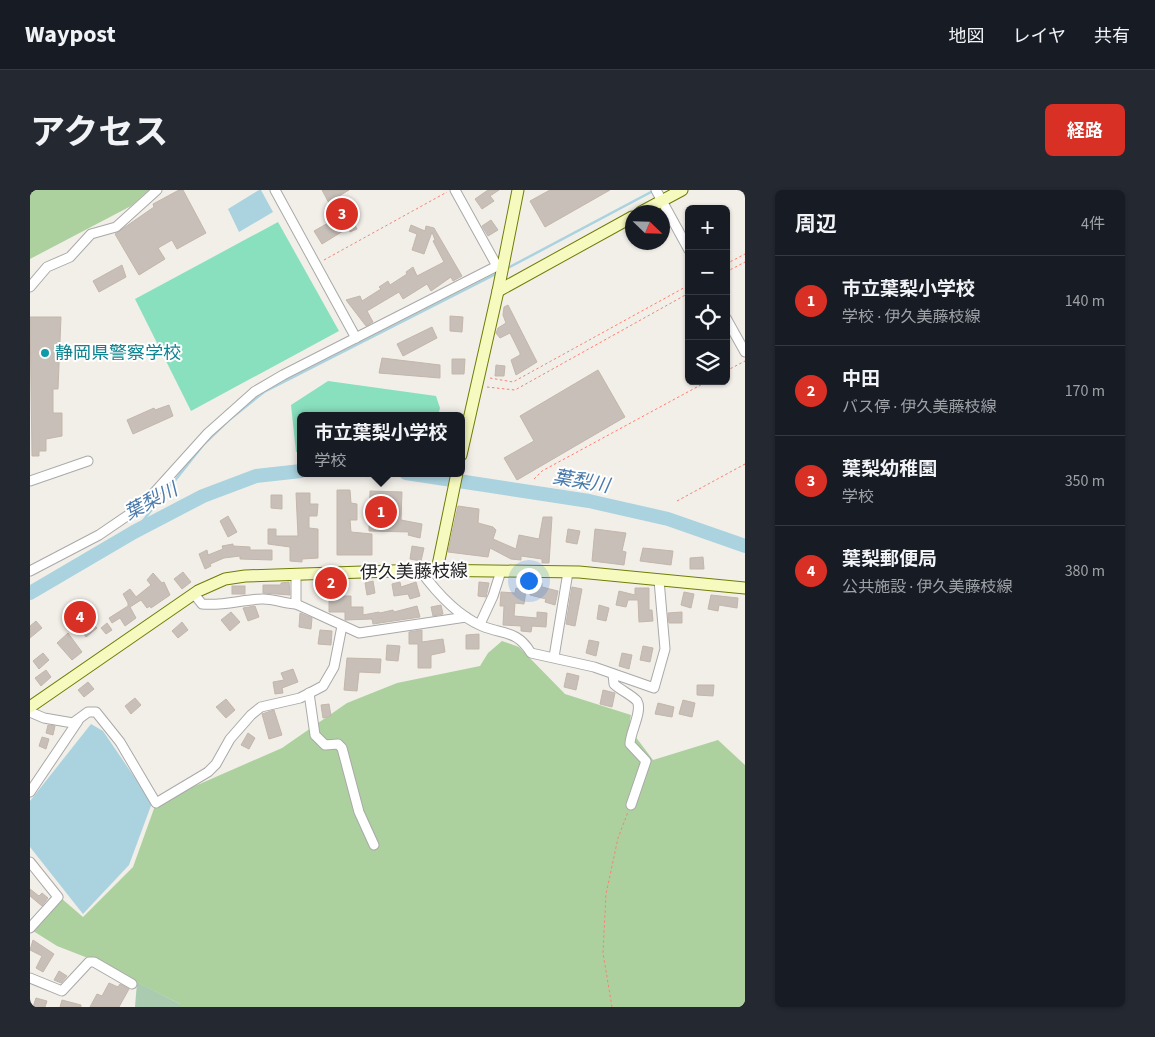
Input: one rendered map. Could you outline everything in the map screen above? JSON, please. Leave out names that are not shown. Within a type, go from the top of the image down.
[{"type":"main road","points":[[465,438],[498,291],[499,266],[518,190]]},
{"type":"main road","points":[[654,205],[682,190]]},
{"type":"main road","points":[[498,291],[625,221]]},
{"type":"main road","points":[[437,570],[456,477]]},
{"type":"main road","name":"伊久美藤枝線","points":[[30,707],[194,594],[226,579],[245,576],[420,570],[568,572],[745,588]]},
{"type":"street","points":[[30,287],[47,267],[70,257],[91,234],[116,227],[157,190]]},
{"type":"street","points":[[275,190],[356,338]]},
{"type":"street","points":[[30,571],[99,535],[143,505],[208,434],[254,392],[283,375],[499,266],[455,190]]},
{"type":"street","points":[[656,190],[685,243]]},
{"type":"street","points":[[730,325],[745,352]]},
{"type":"street","points":[[30,481],[88,461]]},
{"type":"street","points":[[420,570],[433,589],[466,617],[480,624],[512,633],[525,643],[531,653],[554,657],[654,688],[665,649],[659,580]]},
{"type":"street","points":[[480,624],[493,596],[501,571]]},
{"type":"street","points":[[554,657],[568,572]]},
{"type":"street","points":[[296,574],[296,604]]},
{"type":"street","points":[[194,594],[202,604],[226,605],[263,598],[285,604],[296,604],[359,632],[466,617]]},
{"type":"street","points":[[30,792],[78,721],[88,712],[96,712],[120,742],[156,803],[208,772],[216,764],[230,739],[251,715],[271,703],[300,698],[323,686],[330,678],[334,667],[342,626]]},
{"type":"street","points":[[613,674],[614,684],[636,701],[639,710],[630,733],[630,744],[646,761],[631,805]]},
{"type":"street","points":[[309,693],[316,735],[325,744],[338,744],[342,748],[359,812],[374,844]]},
{"type":"street","points":[[30,712],[44,718],[73,723],[78,721]]},
{"type":"street","points":[[30,862],[58,897],[30,928]]},
{"type":"street","points":[[30,978],[62,992],[88,962],[94,962],[132,984]]},
{"type":"path","points":[[316,265],[450,190]]},
{"type":"path","points":[[730,262],[745,254]]},
{"type":"path","points":[[730,270],[745,262]]},
{"type":"path","points":[[478,381],[513,382],[685,287]]},
{"type":"path","points":[[478,381],[515,390],[685,295]]},
{"type":"path","points":[[730,369],[745,361]]},
{"type":"path","points":[[534,479],[542,471],[701,385]]},
{"type":"path","points":[[677,501],[745,464]]},
{"type":"path","points":[[612,1007],[603,953],[606,894],[618,838],[631,805]]},
{"type":"green space","points":[[30,190],[149,190],[131,206],[30,259]]},
{"type":"green space","points":[[278,222],[339,331],[191,411],[135,299]]},
{"type":"green space","points":[[328,381],[436,396],[440,408],[439,412],[297,412],[296,452],[291,405]]},
{"type":"green space","points":[[502,641],[519,647],[565,694],[631,715],[629,728],[653,760],[718,740],[745,765],[745,1007],[180,1007],[180,1004],[93,960],[57,946],[30,929],[61,898],[83,917],[133,867],[156,803],[282,748],[347,703],[397,683],[480,666],[488,653]]},
{"type":"green space","points":[[137,982],[180,1004],[180,1007],[135,1007]]},
{"type":"water","points":[[261,190],[273,212],[239,232],[228,209]]},
{"type":"water","points":[[91,724],[103,731],[152,803],[129,865],[83,914],[30,847],[30,801]]},
{"type":"building","points":[[179,190],[183,190],[206,233],[177,249],[172,240],[158,248],[165,259],[139,275],[115,234],[154,207],[153,204]]},
{"type":"building","points":[[322,190],[349,190],[339,196],[357,229],[350,232],[348,228],[322,244],[314,231],[337,218]]},
{"type":"building","points":[[488,190],[499,190],[490,196],[494,201],[482,209],[475,199]]},
{"type":"building","points":[[550,190],[610,190],[545,227],[530,201]]},
{"type":"building","points":[[491,220],[498,230],[488,236],[482,226]]},
{"type":"building","points":[[411,225],[425,231],[426,226],[434,228],[462,276],[453,281],[451,277],[431,291],[427,284],[403,299],[399,292],[367,311],[373,322],[366,326],[346,300],[360,296],[362,301],[381,289],[379,287],[388,281],[390,285],[407,274],[406,272],[413,267],[417,276],[444,262],[433,241],[435,240],[432,232],[424,254],[412,250],[417,234],[409,231]]},
{"type":"building","points":[[122,265],[126,277],[99,292],[93,281]]},
{"type":"building","points":[[508,305],[537,362],[516,375],[511,360],[520,355],[520,353],[510,333],[500,338],[496,333],[498,328],[506,323],[503,315],[504,307]]},
{"type":"building","points":[[450,316],[463,317],[462,332],[450,331]]},
{"type":"building","points":[[30,317],[61,317],[58,389],[53,389],[53,413],[62,413],[62,436],[46,439],[46,451],[39,451],[39,456],[32,456]]},
{"type":"building","points":[[432,327],[437,338],[403,356],[397,344]]},
{"type":"building","points":[[382,358],[440,365],[440,378],[379,373]]},
{"type":"building","points":[[452,359],[465,359],[464,374],[452,374]]},
{"type":"building","points":[[496,365],[505,366],[504,376],[495,376]]},
{"type":"building","points":[[598,370],[625,417],[517,480],[504,458],[534,441],[520,416]]},
{"type":"building","points":[[169,405],[173,416],[133,434],[127,420],[154,408],[155,410]]},
{"type":"building","points":[[337,490],[350,490],[351,503],[357,504],[357,520],[350,520],[351,532],[372,534],[372,555],[337,555]]},
{"type":"building","points":[[370,491],[402,492],[401,520],[422,524],[420,538],[408,535],[409,532],[369,531]]},
{"type":"building","points":[[296,493],[310,493],[310,504],[318,504],[317,516],[309,516],[309,528],[318,529],[318,558],[302,559],[302,562],[290,561],[290,547],[268,544],[268,529],[276,529],[276,536],[298,536]]},
{"type":"building","points":[[271,495],[282,495],[282,509],[271,508]]},
{"type":"building","points":[[458,506],[479,509],[478,523],[493,527],[496,530],[493,539],[516,549],[519,535],[539,539],[543,517],[552,517],[549,563],[542,563],[542,559],[521,556],[521,560],[511,559],[490,548],[488,557],[448,552]]},
{"type":"building","points":[[228,516],[237,532],[228,537],[220,521]]},
{"type":"building","points":[[568,529],[580,531],[577,544],[566,542]]},
{"type":"building","points":[[595,529],[626,533],[622,551],[626,552],[624,565],[592,561]]},
{"type":"building","points":[[233,544],[233,546],[250,547],[250,550],[272,550],[272,560],[240,559],[240,556],[224,558],[210,564],[211,566],[205,569],[199,554],[207,550],[208,555],[223,549],[222,546]]},
{"type":"building","points":[[412,546],[424,548],[421,561],[410,559]]},
{"type":"building","points":[[643,548],[673,551],[671,565],[640,561]]},
{"type":"building","points":[[703,557],[704,569],[690,569],[690,558]]},
{"type":"building","points":[[183,572],[191,582],[182,589],[174,579]]},
{"type":"building","points":[[153,573],[162,583],[164,582],[170,595],[151,608],[150,606],[147,608],[141,600],[130,607],[136,618],[125,626],[120,618],[112,623],[109,618],[128,606],[123,594],[130,589],[136,597],[151,585],[147,580]]},
{"type":"building","points":[[373,581],[375,593],[367,595],[365,583]]},
{"type":"building","points":[[532,581],[542,583],[542,587],[558,591],[555,605],[545,602],[546,599],[530,595]]},
{"type":"building","points":[[289,582],[290,595],[263,593],[263,585],[281,585],[281,583]]},
{"type":"building","points":[[400,582],[401,587],[416,582],[420,596],[410,599],[408,594],[394,596],[392,584]]},
{"type":"building","points":[[479,582],[489,583],[486,597],[478,596]]},
{"type":"building","points":[[232,586],[245,586],[245,594],[232,594]]},
{"type":"building","points":[[572,587],[582,589],[575,626],[566,624]]},
{"type":"building","points":[[516,588],[526,591],[524,604],[515,603],[514,616],[537,618],[537,612],[547,613],[546,627],[532,626],[531,632],[521,631],[521,626],[503,625],[504,606],[500,606],[501,592],[515,593]]},
{"type":"building","points":[[635,588],[649,588],[649,610],[652,610],[653,621],[639,622],[638,600],[628,600],[626,607],[616,605],[619,591],[635,595]]},
{"type":"building","points":[[684,592],[694,594],[691,608],[681,605]]},
{"type":"building","points":[[711,595],[738,598],[737,608],[719,605],[718,611],[708,609]]},
{"type":"building","points":[[329,596],[351,596],[351,607],[363,607],[363,615],[393,610],[394,612],[417,606],[420,617],[373,624],[372,619],[345,620],[345,612],[329,612]]},
{"type":"building","points":[[441,605],[443,614],[433,616],[431,607]]},
{"type":"building","points":[[599,605],[609,608],[606,621],[597,619]]},
{"type":"building","points":[[255,606],[259,617],[248,621],[243,608]]},
{"type":"building","points":[[231,612],[240,622],[230,631],[221,620]]},
{"type":"building","points":[[682,612],[682,623],[669,623],[668,613]]},
{"type":"building","points":[[300,613],[312,618],[311,629],[299,627]]},
{"type":"building","points":[[36,621],[42,628],[30,638],[30,626]]},
{"type":"building","points":[[182,622],[188,630],[178,638],[172,631]]},
{"type":"building","points":[[92,623],[97,628],[86,637],[81,630]]},
{"type":"building","points":[[107,623],[112,630],[106,634],[101,628]]},
{"type":"building","points":[[320,630],[332,631],[331,645],[318,644]]},
{"type":"building","points":[[422,630],[422,642],[443,639],[445,652],[431,655],[431,668],[418,668],[418,644],[409,644],[409,632]]},
{"type":"building","points":[[68,633],[82,652],[72,660],[57,643]]},
{"type":"building","points":[[479,634],[479,649],[466,649],[466,635]]},
{"type":"building","points":[[589,640],[599,642],[596,656],[586,653]]},
{"type":"building","points":[[387,645],[400,646],[398,661],[386,660]]},
{"type":"building","points":[[643,646],[653,648],[650,662],[640,660]]},
{"type":"building","points":[[43,653],[49,660],[39,669],[33,661]]},
{"type":"building","points":[[622,653],[632,655],[629,669],[619,666]]},
{"type":"building","points":[[347,658],[381,659],[380,673],[359,672],[357,691],[344,690]]},
{"type":"building","points":[[293,669],[298,682],[282,688],[283,693],[275,694],[273,682],[284,680],[281,673]]},
{"type":"building","points":[[46,670],[51,677],[41,686],[35,678]]},
{"type":"building","points":[[567,673],[579,676],[576,690],[564,687]]},
{"type":"building","points":[[88,682],[94,689],[84,697],[78,690]]},
{"type":"building","points":[[697,685],[714,685],[713,696],[697,695]]},
{"type":"building","points":[[603,690],[615,693],[612,707],[600,704]]},
{"type":"building","points":[[135,698],[141,705],[131,714],[125,706]]},
{"type":"building","points":[[226,699],[235,710],[226,718],[216,707]]},
{"type":"building","points":[[683,700],[695,703],[692,717],[679,714]]},
{"type":"building","points":[[658,703],[674,707],[672,717],[655,714]]},
{"type":"building","points":[[329,704],[331,716],[323,718],[321,705]]},
{"type":"building","points":[[274,710],[282,735],[269,739],[262,714]]},
{"type":"building","points":[[48,725],[55,726],[53,735],[46,733]]},
{"type":"building","points":[[248,733],[255,738],[249,749],[241,745]]},
{"type":"building","points":[[42,737],[49,739],[46,749],[39,746]]},
{"type":"building","points":[[30,889],[39,896],[42,893],[48,898],[42,906],[30,896]]},
{"type":"building","points":[[33,940],[54,954],[43,972],[36,968],[42,956],[30,950]]},
{"type":"building","points":[[59,971],[67,976],[61,983],[54,980]]},
{"type":"building","points":[[109,983],[118,987],[120,984],[129,989],[119,1007],[90,1007],[97,994],[102,996]]},
{"type":"building","points":[[36,998],[47,1001],[45,1007],[33,1007]]},
{"type":"building","points":[[62,1000],[81,1005],[81,1007],[60,1007]]},
{"type":"waterway","points":[[506,269],[653,191]]},
{"type":"waterway","points":[[134,532],[204,444],[229,420],[264,392],[496,274]]},
{"type":"waterway","name":"葉梨川","points":[[30,593],[134,532],[203,496],[256,476],[297,471]]},
{"type":"waterway","name":"葉梨川","points":[[432,477],[589,501],[668,519],[745,546]]},
{"type":"place","name":"葉梨幼稚園","points":[[342,214]]},
{"type":"place","name":"静岡県警察学校","points":[[45,353]]},
{"type":"place","name":"市立葉梨小学校","points":[[381,512]]},
{"type":"place","name":"中田","points":[[331,583]]},
{"type":"place","name":"葉梨郵便局","points":[[80,617]]}]
